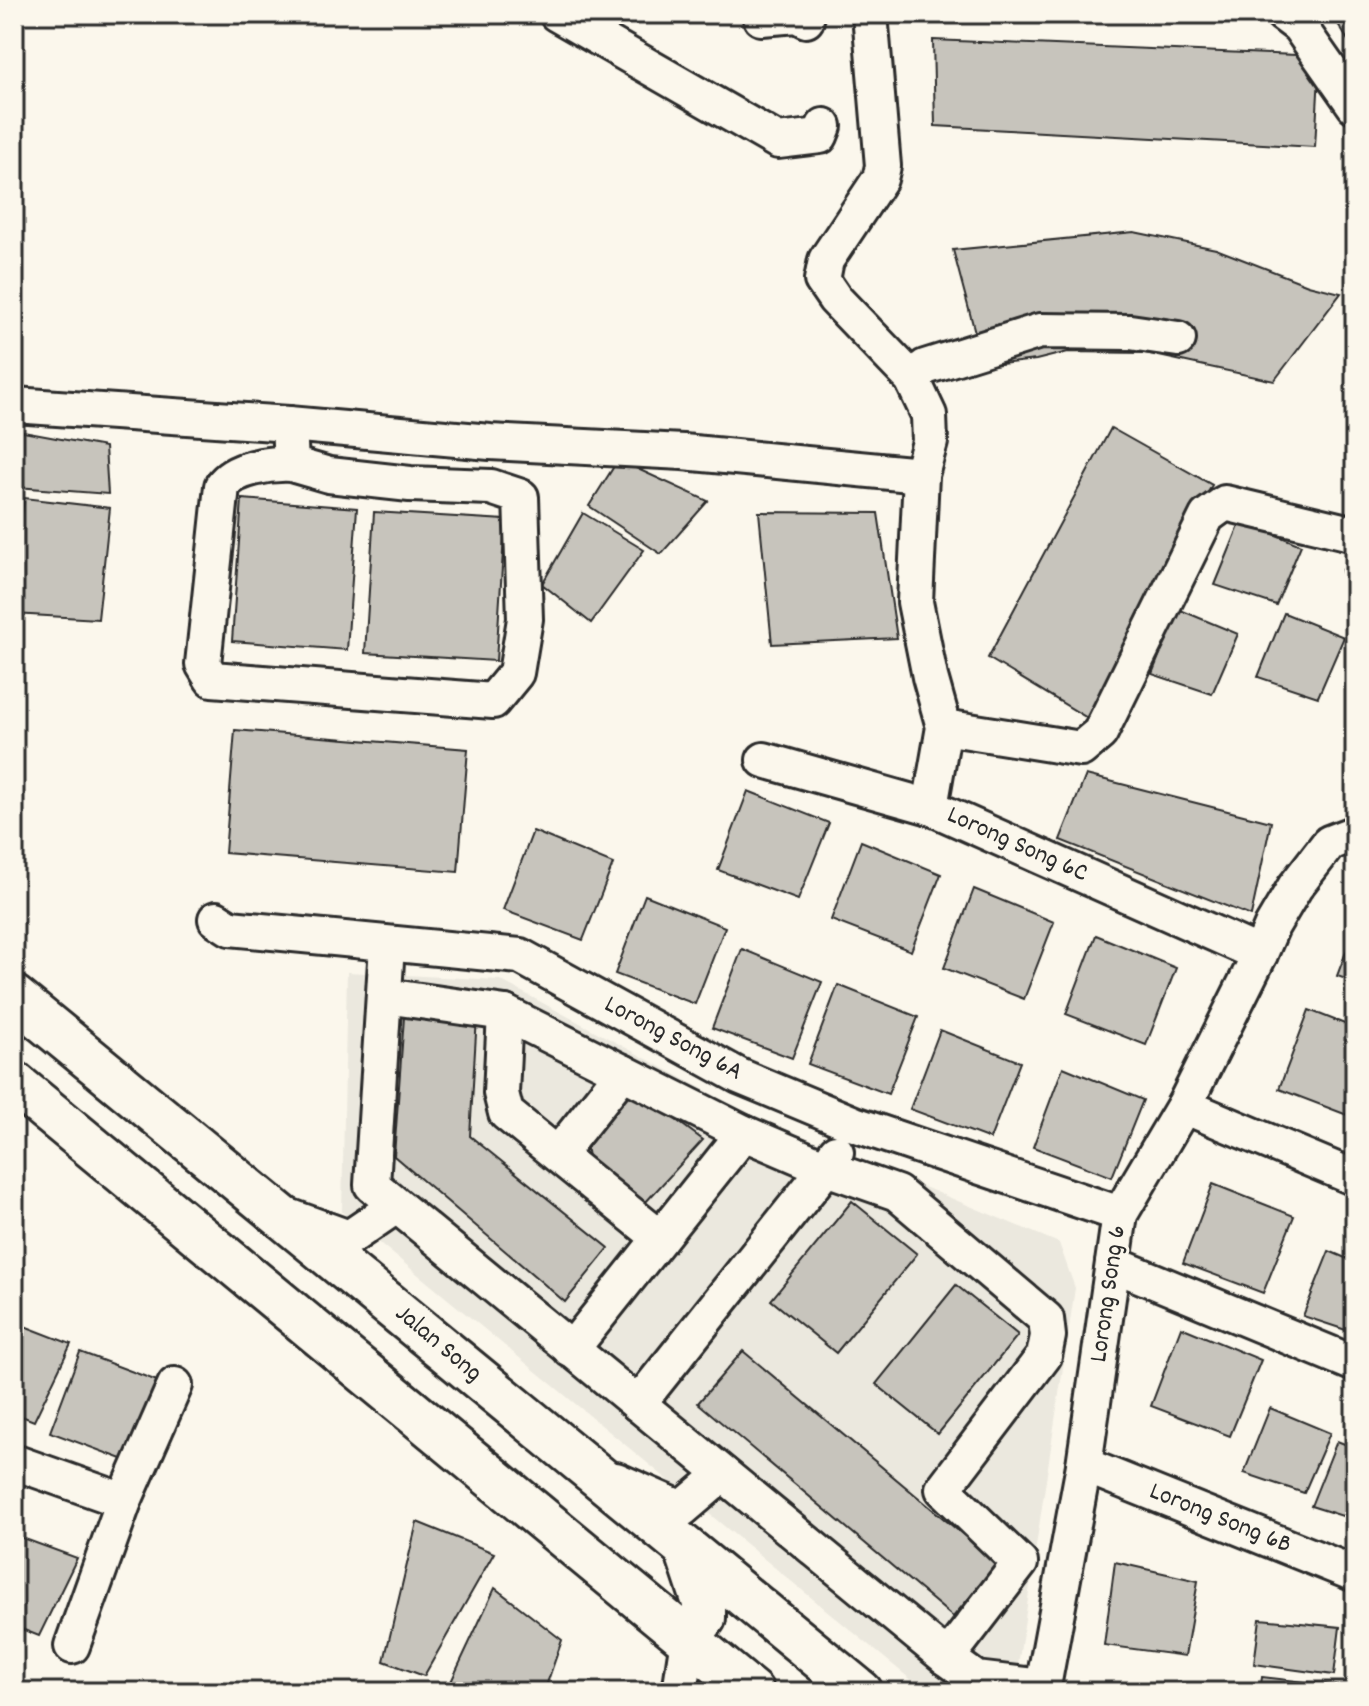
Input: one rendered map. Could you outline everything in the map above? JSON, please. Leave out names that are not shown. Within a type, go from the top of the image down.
[{"type":"main road","name":"Jalan Song","points":[[14,997],[861,1692]]},
{"type":"main road","points":[[14,1083],[752,1692]]},
{"type":"main road","points":[[685,1548],[704,1603],[704,1618],[688,1639]]},
{"type":"street","points":[[557,14],[778,141],[820,136],[824,126]]},
{"type":"street","points":[[870,14],[883,166],[880,179],[826,260],[822,280],[835,299],[912,379],[929,415],[930,442],[921,475],[915,602],[944,727],[930,807]]},
{"type":"street","points":[[1283,14],[1299,26],[1355,106]]},
{"type":"street","points":[[761,18],[797,15],[806,20]]},
{"type":"street","points":[[912,379],[925,367],[1040,331],[1130,332],[1178,339]]},
{"type":"street","points":[[14,405],[490,442],[683,452],[921,475]]},
{"type":"street","points":[[289,424],[291,464]]},
{"type":"street","points":[[267,463],[291,464],[329,475],[410,484],[491,487],[521,497],[525,619],[516,673],[493,701],[212,679],[203,664],[222,486],[226,479],[267,463]]},
{"type":"street","points":[[944,727],[1081,749],[1100,733],[1207,516],[1225,503],[1355,534]]},
{"type":"street","name":"Lorong Song 6C","points":[[764,760],[930,807],[1260,954]]},
{"type":"street","name":"Lorong Song 6","points":[[1042,1689],[1084,1465],[1120,1214],[1184,1106],[1272,926],[1295,887],[1329,843],[1355,833]]},
{"type":"street","name":"Lorong Song 6A","points":[[216,919],[230,928],[520,956],[739,1076],[854,1124],[1120,1214]]},
{"type":"street","points":[[387,945],[372,1185],[947,1658],[976,1679],[1042,1689]]},
{"type":"street","points":[[385,996],[505,1013],[744,1133],[826,1168],[897,1193],[1046,1319],[1048,1336],[1044,1356],[943,1489],[1020,1563],[947,1658]]},
{"type":"street","points":[[505,1013],[501,1093],[506,1113],[660,1238]]},
{"type":"street","points":[[558,1154],[623,1072]]},
{"type":"street","points":[[1184,1106],[1355,1178]]},
{"type":"street","points":[[638,1404],[826,1168],[854,1124]]},
{"type":"street","points":[[571,1350],[744,1133]]},
{"type":"street","points":[[280,1213],[349,1238],[396,1206]]},
{"type":"street","points":[[1113,1264],[1355,1364]]},
{"type":"street","points":[[72,1646],[124,1501],[175,1385]]},
{"type":"street","points":[[14,1462],[124,1501]]},
{"type":"street","name":"Lorong Song 6B","points":[[1084,1465],[1355,1574]]},
{"type":"street","points":[[586,1467],[682,1509],[723,1474]]},
{"type":"street","points":[[680,1692],[688,1639]]},
{"type":"shaded area","points":[[347,972],[500,980],[749,1114],[1059,1243],[1075,1288],[1014,1692],[926,1692],[342,1212]]},
{"type":"building","points":[[1332,14],[1355,14],[1355,52]]},
{"type":"building","points":[[933,40],[1320,56],[1315,147],[935,126]]},
{"type":"building","points":[[1134,232],[1216,249],[1308,285],[1341,293],[1274,381],[1145,353],[1068,352],[1036,360],[984,366],[953,250]]},
{"type":"building","points":[[1111,428],[1212,485],[1089,719],[988,658]]},
{"type":"building","points":[[18,431],[105,447],[108,494],[17,487]]},
{"type":"building","points":[[618,460],[708,501],[661,554],[589,506]]},
{"type":"building","points":[[24,498],[110,508],[98,619],[14,614],[14,577]]},
{"type":"building","points":[[242,499],[357,508],[347,650],[232,641]]},
{"type":"building","points":[[374,512],[505,520],[496,661],[365,653]]},
{"type":"building","points":[[759,512],[878,513],[897,638],[772,644]]},
{"type":"building","points":[[583,513],[644,550],[591,623],[542,584]]},
{"type":"building","points":[[1241,521],[1301,545],[1276,605],[1215,585]]},
{"type":"building","points":[[1355,569],[1355,623],[1342,570]]},
{"type":"building","points":[[1178,609],[1238,634],[1212,694],[1152,674]]},
{"type":"building","points":[[1284,613],[1344,637],[1318,697],[1258,677]]},
{"type":"building","points":[[235,730],[468,749],[458,872],[225,853]]},
{"type":"building","points":[[1086,775],[1271,822],[1251,916],[1060,840]]},
{"type":"building","points":[[748,791],[829,823],[798,900],[718,870]]},
{"type":"building","points":[[533,831],[613,864],[583,940],[503,910]]},
{"type":"building","points":[[861,841],[941,874],[911,951],[831,920]]},
{"type":"building","points":[[974,889],[1054,922],[1024,999],[944,968]]},
{"type":"building","points":[[645,895],[725,927],[695,1004],[615,974]]},
{"type":"building","points":[[1355,928],[1355,982],[1337,976]]},
{"type":"building","points":[[1096,935],[1176,968],[1146,1045],[1066,1014]]},
{"type":"building","points":[[742,949],[822,982],[792,1058],[712,1028]]},
{"type":"building","points":[[838,985],[918,1017],[888,1094],[808,1064]]},
{"type":"building","points":[[1309,1010],[1355,1028],[1355,1118],[1279,1089]]},
{"type":"building","points":[[477,1016],[470,1136],[609,1248],[565,1302],[394,1156],[404,1017]]},
{"type":"building","points":[[940,1030],[1020,1062],[990,1139],[910,1109]]},
{"type":"building","points":[[1063,1067],[1143,1100],[1112,1177],[1033,1147]]},
{"type":"building","points":[[626,1093],[668,1114],[703,1140],[644,1204],[588,1157],[585,1140]]},
{"type":"building","points":[[1213,1184],[1294,1216],[1263,1293],[1183,1263]]},
{"type":"building","points":[[852,1201],[917,1254],[836,1353],[771,1300]]},
{"type":"building","points":[[1329,1251],[1355,1262],[1355,1333],[1303,1316]]},
{"type":"building","points":[[956,1285],[1018,1335],[938,1434],[876,1384]]},
{"type":"building","points":[[14,1322],[71,1344],[34,1421],[14,1413]]},
{"type":"building","points":[[1181,1327],[1261,1360],[1230,1436],[1151,1406]]},
{"type":"building","points":[[743,1351],[998,1564],[953,1617],[698,1403]]},
{"type":"building","points":[[80,1352],[168,1385],[130,1462],[50,1432]]},
{"type":"building","points":[[1270,1408],[1330,1433],[1304,1493],[1244,1473]]},
{"type":"building","points":[[1337,1441],[1355,1448],[1355,1520],[1311,1506]]},
{"type":"building","points":[[417,1522],[494,1553],[424,1676],[384,1661]]},
{"type":"building","points":[[14,1535],[77,1558],[39,1636],[14,1626]]},
{"type":"building","points":[[1115,1562],[1198,1581],[1185,1656],[1104,1645]]},
{"type":"building","points":[[495,1588],[562,1640],[544,1692],[461,1692],[449,1686]]},
{"type":"building","points":[[1260,1619],[1340,1627],[1334,1675],[1254,1664]]},
{"type":"building","points":[[1262,1677],[1341,1686],[1340,1692],[1260,1692]]}]
